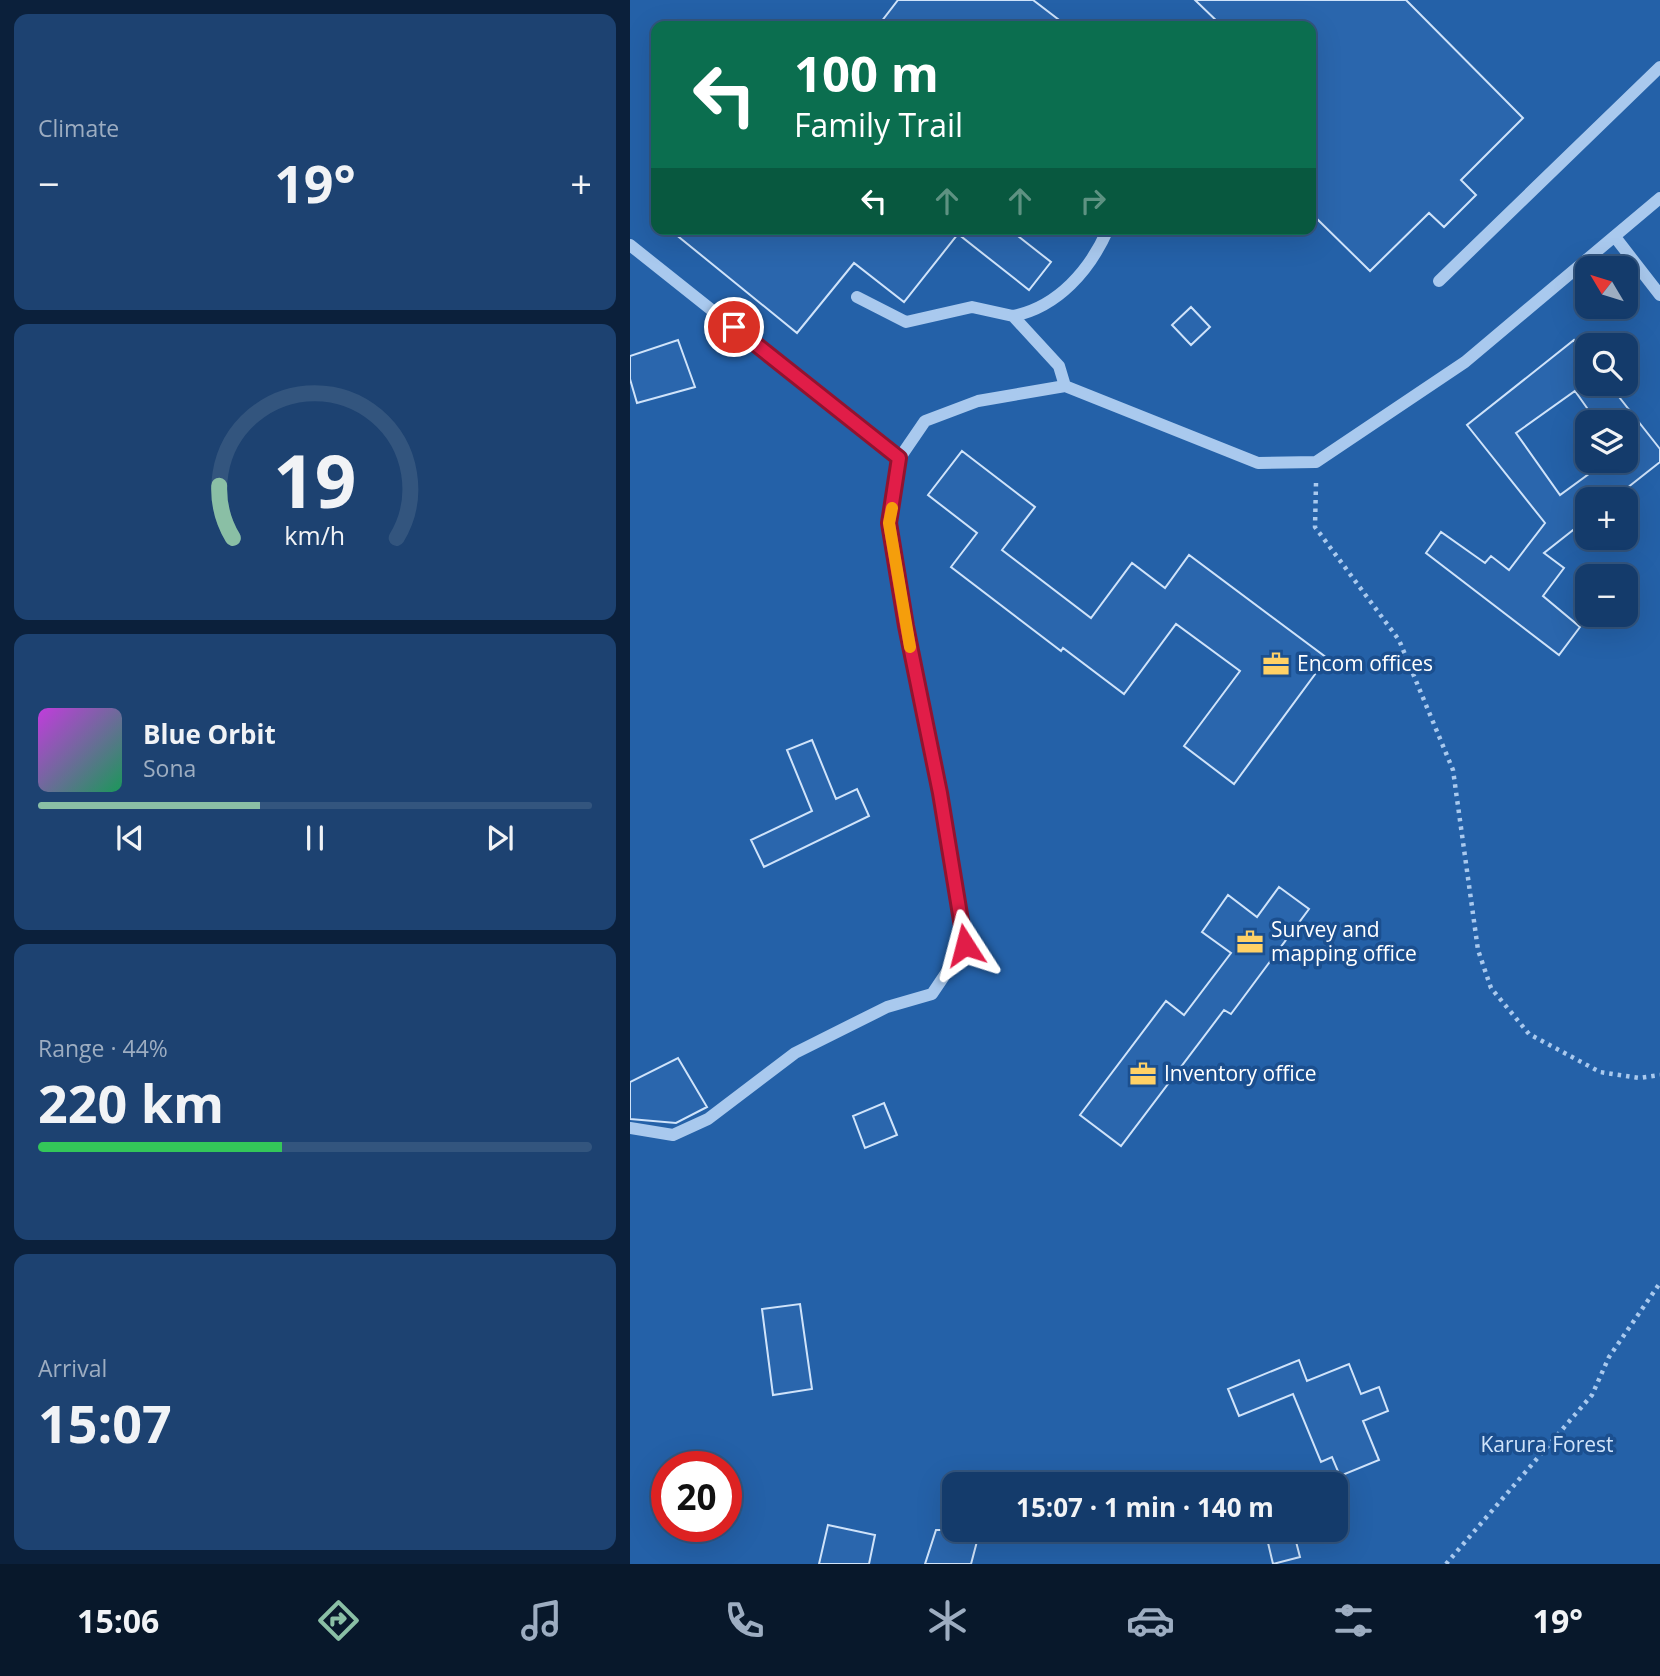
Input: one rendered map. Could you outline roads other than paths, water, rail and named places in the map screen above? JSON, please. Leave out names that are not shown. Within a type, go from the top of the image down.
[{"type":"street","points":[[1439,281],[1660,67]]},
{"type":"street","points":[[630,1128],[673,1135],[708,1119],[795,1053],[887,1007],[932,994],[965,945],[940,793],[906,626],[889,523],[899,458],[926,421],[978,401],[1065,386],[1258,463],[1316,462],[1465,362],[1660,198]]},
{"type":"street","points":[[857,297],[906,322],[972,307],[1013,316],[1031,313],[1059,297],[1098,252],[1105,235]]},
{"type":"street","points":[[1615,237],[1660,295]]},
{"type":"street","points":[[630,245],[899,458]]},
{"type":"street","points":[[1013,316],[1059,366],[1065,386]]},
{"type":"place","name":"Encom offices","points":[[1276,664]]},
{"type":"place","name":"Survey and mapping office","points":[[1250,942]]},
{"type":"place","name":"Inventory office","points":[[1143,1074]]},
{"type":"park label","name":"Karura Forest","points":[[1547,1445]]}]
